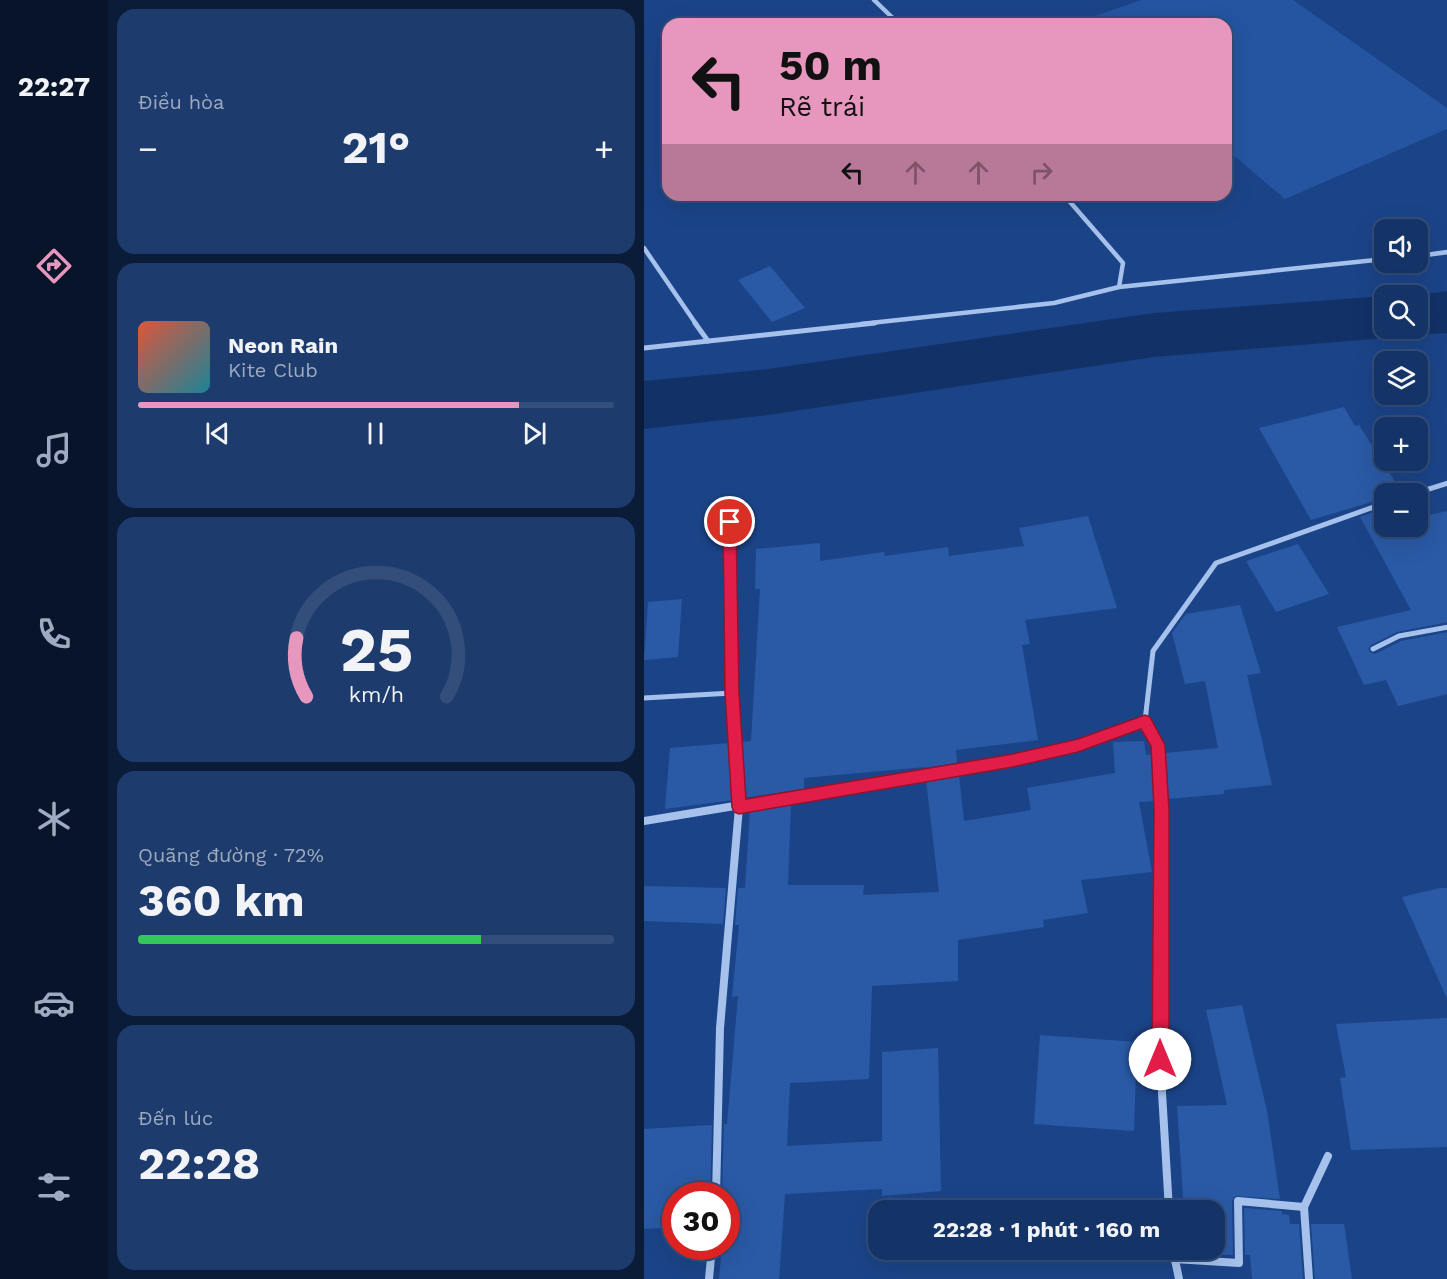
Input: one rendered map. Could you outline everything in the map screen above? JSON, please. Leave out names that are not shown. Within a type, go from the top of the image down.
[{"type":"street","points":[[874,0],[893,18]]},
{"type":"street","points":[[1069,201],[1123,263],[1119,287]]},
{"type":"street","points":[[644,248],[708,340]]},
{"type":"street","points":[[1428,255],[1448,252]]},
{"type":"street","points":[[644,348],[1054,303],[1119,287],[1374,260]]},
{"type":"street","points":[[1428,489],[1448,483]]},
{"type":"street","points":[[1168,1200],[1160,1059],[1158,745],[1145,721],[1153,651],[1216,562],[1374,507]]},
{"type":"street","points":[[716,1182],[720,1028],[739,807],[732,693],[730,522]]},
{"type":"street","points":[[1373,649],[1399,636],[1448,627]]},
{"type":"street","points":[[644,698],[732,693]]},
{"type":"street","points":[[644,821],[1013,760],[1078,745],[1145,721]]},
{"type":"street","points":[[1309,1279],[1304,1207],[1328,1156]]},
{"type":"street","points":[[1190,1260],[1239,1263],[1238,1201],[1304,1207]]},
{"type":"street","points":[[709,1279],[711,1260]]},
{"type":"street","points":[[1174,1260],[1178,1279]]},
{"type":"shaded area","points":[[1141,0],[1293,0],[1447,108],[1447,129],[1285,199],[1232,154],[1232,18],[1089,18]]},
{"type":"building","points":[[770,266],[805,308],[772,322],[738,280]]},
{"type":"building","points":[[1344,407],[1355,426],[1359,425],[1374,449],[1374,471],[1388,471],[1396,483],[1374,483],[1374,501],[1311,520],[1259,428]]},
{"type":"building","points":[[1448,511],[1448,622],[1397,632],[1371,645],[1368,649],[1375,654],[1401,641],[1448,632],[1448,694],[1398,706],[1386,680],[1364,685],[1337,627],[1411,610],[1360,517],[1374,512],[1374,537],[1428,537],[1428,515]]},
{"type":"building","points":[[1088,516],[1117,608],[1025,620],[1030,644],[1022,645],[1038,740],[956,750],[957,763],[925,768],[804,778],[804,789],[744,798],[741,742],[751,741],[760,589],[755,589],[756,549],[820,543],[820,561],[884,552],[885,556],[948,547],[949,556],[1024,546],[1019,528]]},
{"type":"building","points":[[1298,544],[1329,594],[1276,612],[1246,561]]},
{"type":"building","points":[[682,599],[678,657],[644,660],[648,602]]},
{"type":"building","points":[[1240,605],[1261,673],[1247,675],[1272,785],[1224,790],[1224,794],[1167,799],[1165,753],[1218,748],[1205,681],[1185,684],[1172,633],[1186,614]]},
{"type":"building","points":[[1144,741],[1146,755],[1153,754],[1155,801],[1139,802],[1152,872],[1081,880],[1088,913],[1043,920],[1044,927],[958,940],[958,981],[872,986],[869,1079],[790,1083],[787,1146],[882,1141],[882,1052],[938,1048],[941,1191],[882,1196],[882,1189],[785,1194],[779,1279],[719,1279],[721,1260],[740,1260],[740,1182],[722,1182],[724,1124],[727,1124],[738,996],[732,997],[739,925],[735,925],[738,888],[745,888],[750,810],[791,803],[788,885],[864,885],[863,895],[939,892],[926,780],[959,775],[964,821],[1031,810],[1027,788],[1115,773],[1113,742]]},
{"type":"building","points":[[729,743],[733,800],[665,809],[670,748]]},
{"type":"building","points":[[644,886],[726,888],[723,924],[644,921]]},
{"type":"building","points":[[1448,888],[1448,1001],[1402,897]]},
{"type":"building","points":[[1242,1005],[1267,1111],[1280,1199],[1235,1196],[1232,1201],[1233,1255],[1225,1255],[1225,1200],[1183,1200],[1177,1106],[1227,1105],[1206,1010]]},
{"type":"building","points":[[1448,1018],[1448,1147],[1351,1150],[1340,1078],[1346,1077],[1336,1024]]},
{"type":"building","points":[[1040,1035],[1137,1042],[1134,1131],[1034,1124]]},
{"type":"building","points":[[712,1125],[710,1182],[662,1182],[662,1228],[644,1229],[644,1129]]},
{"type":"building","points":[[1244,1208],[1282,1211],[1282,1214],[1289,1215],[1290,1224],[1299,1224],[1303,1279],[1252,1279],[1250,1255],[1245,1255]]},
{"type":"building","points":[[1311,1224],[1344,1224],[1352,1279],[1315,1279]]},
{"type":"waterway","points":[[1428,313],[1448,312]]},
{"type":"waterway","points":[[644,405],[768,392],[1154,335],[1374,318]]},
{"type":"route","points":[[730,522],[732,693],[739,807],[1013,760],[1078,745],[1145,721],[1158,745],[1162,809],[1159,898],[1160,1059]]}]
